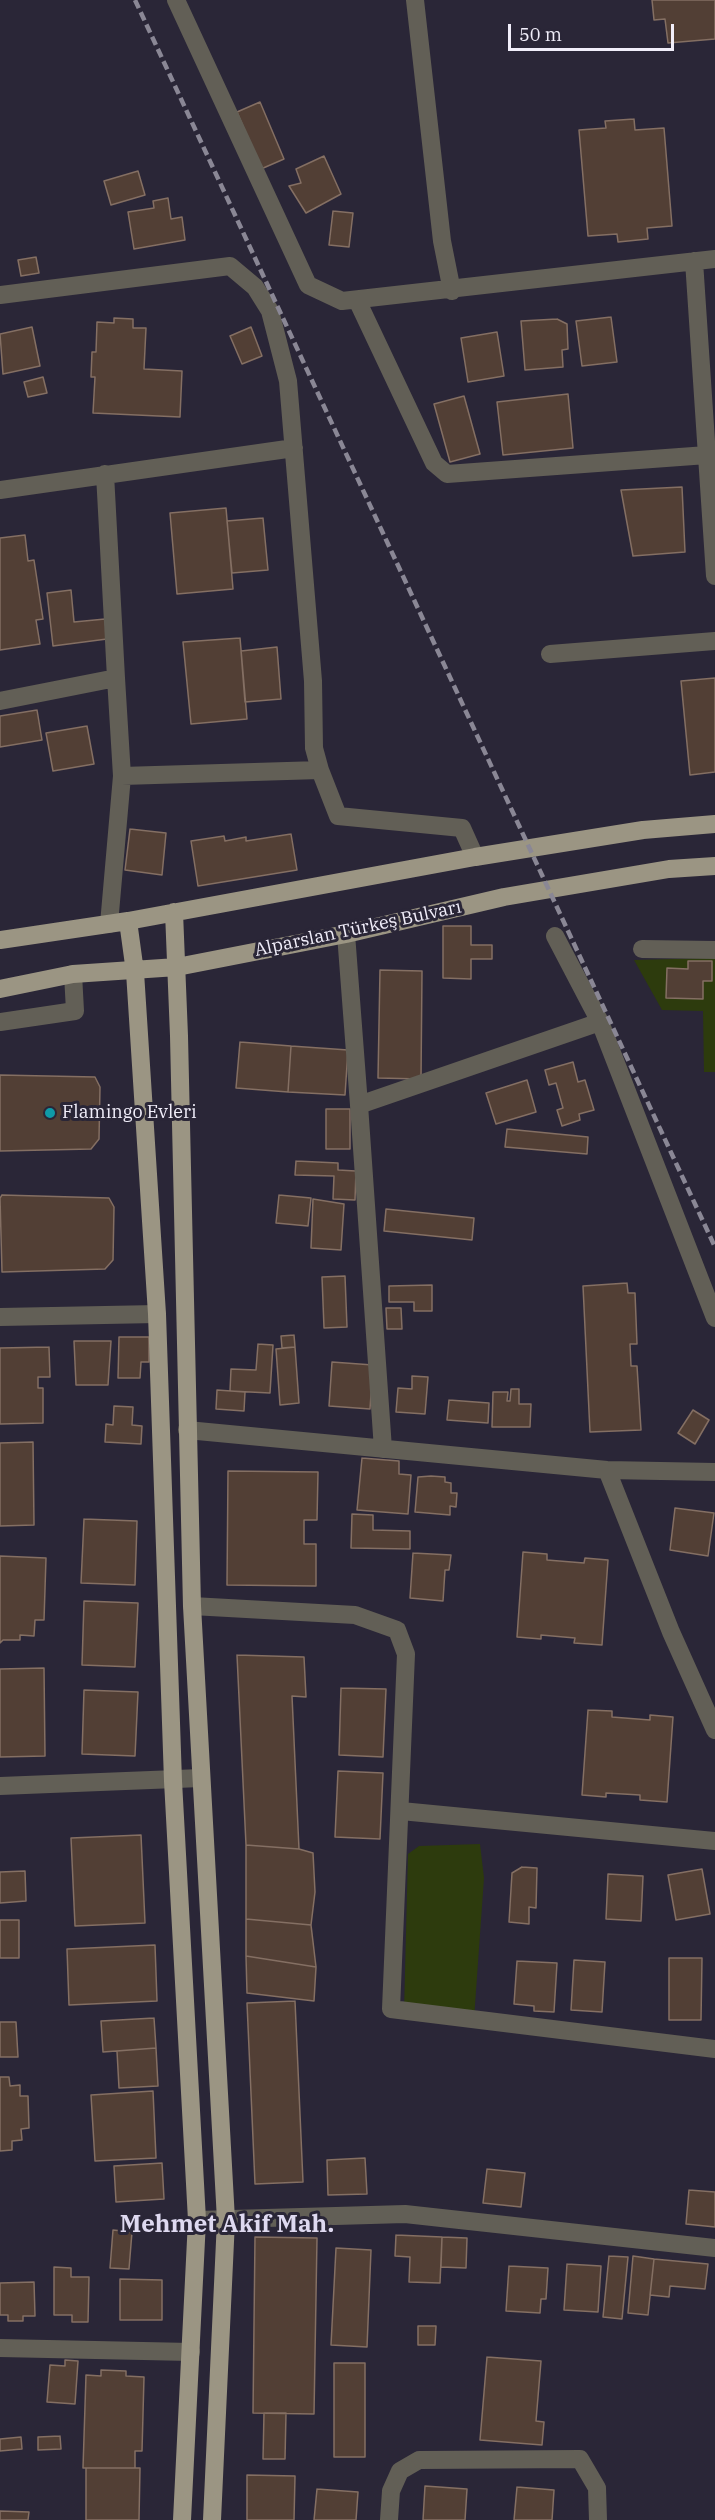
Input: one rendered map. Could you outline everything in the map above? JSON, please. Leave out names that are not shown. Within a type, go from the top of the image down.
[{"type":"main road","points":[[0,940],[119,922],[475,857],[643,830],[715,824]]},
{"type":"main road","name":"Alparslan Türkeş Bulvarı","points":[[0,989],[73,974],[135,972],[177,967],[346,934],[504,897],[669,869],[715,866]]},
{"type":"main road","points":[[174,912],[192,1606],[226,2220],[212,2520]]},
{"type":"main road","points":[[119,922],[135,972],[157,1314],[173,1780],[197,2220],[182,2520]]},
{"type":"street","points":[[176,0],[308,285],[342,301],[452,291],[715,259]]},
{"type":"street","points":[[415,0],[442,241],[452,291]]},
{"type":"street","points":[[693,261],[715,576]]},
{"type":"street","points":[[0,295],[230,266],[255,287],[270,311],[288,381],[313,681],[314,748],[320,770],[338,816],[462,828],[475,857]]},
{"type":"street","points":[[357,300],[434,463],[447,474],[707,455]]},
{"type":"street","points":[[0,490],[294,448]]},
{"type":"street","points":[[105,474],[122,776],[119,922]]},
{"type":"street","points":[[550,654],[715,640]]},
{"type":"street","points":[[0,701],[116,678]]},
{"type":"street","points":[[122,776],[320,770]]},
{"type":"street","points":[[346,934],[383,1449]]},
{"type":"street","points":[[555,936],[600,1022],[715,1318]]},
{"type":"street","points":[[642,949],[715,950]]},
{"type":"street","points":[[0,1022],[75,1011],[73,974]]},
{"type":"street","points":[[359,1105],[600,1022]]},
{"type":"street","points":[[0,1317],[157,1314]]},
{"type":"street","points":[[187,1430],[607,1470],[715,1472]]},
{"type":"street","points":[[607,1470],[671,1632],[715,1730]]},
{"type":"street","points":[[192,1606],[355,1615],[397,1630],[406,1654],[391,2009],[715,2049]]},
{"type":"street","points":[[0,1786],[201,1778]]},
{"type":"street","points":[[401,1811],[715,1841]]},
{"type":"street","points":[[197,2220],[405,2214],[715,2248]]},
{"type":"street","points":[[0,2348],[190,2352]]},
{"type":"street","points":[[389,2520],[392,2491],[399,2471],[419,2460],[580,2459],[597,2488],[598,2520]]},
{"type":"green space","points":[[715,958],[715,1072],[704,1072],[703,1011],[662,1010],[634,960]]},
{"type":"green space","points":[[480,1844],[484,1878],[474,2019],[404,2012],[408,1854],[419,1846]]},
{"type":"building","points":[[652,0],[715,0],[715,39],[668,43],[665,19],[654,20]]},
{"type":"building","points":[[260,102],[284,159],[261,169],[237,112]]},
{"type":"building","points":[[634,119],[635,130],[664,128],[672,226],[647,228],[648,239],[618,242],[617,234],[588,236],[579,130],[606,128],[605,121]]},
{"type":"building","points":[[324,156],[341,194],[306,213],[289,186],[301,183],[296,169]]},
{"type":"building","points":[[138,171],[145,195],[111,205],[104,181]]},
{"type":"building","points":[[168,198],[171,219],[182,217],[185,240],[134,249],[128,212],[154,208],[153,201]]},
{"type":"building","points":[[333,211],[353,213],[349,247],[329,245]]},
{"type":"building","points":[[36,257],[39,273],[21,276],[18,260]]},
{"type":"building","points":[[611,317],[617,362],[582,366],[576,321]]},
{"type":"building","points":[[114,318],[133,319],[133,328],[146,328],[144,369],[182,371],[180,417],[93,413],[95,377],[91,377],[92,352],[96,352],[97,322],[114,323]]},
{"type":"building","points":[[557,319],[567,324],[568,349],[562,350],[563,367],[525,370],[521,321]]},
{"type":"building","points":[[32,327],[40,366],[3,374],[0,334]]},
{"type":"building","points":[[251,327],[262,356],[242,364],[230,336]]},
{"type":"building","points":[[497,332],[504,376],[468,382],[461,338]]},
{"type":"building","points":[[43,377],[47,393],[28,397],[24,382]]},
{"type":"building","points":[[568,394],[573,448],[503,455],[497,402]]},
{"type":"building","points":[[464,396],[480,454],[450,462],[434,404]]},
{"type":"building","points":[[682,487],[685,552],[633,556],[621,490]]},
{"type":"building","points":[[226,508],[233,589],[177,594],[170,513]]},
{"type":"building","points":[[263,518],[268,570],[232,573],[227,521]]},
{"type":"building","points":[[25,535],[28,561],[34,560],[43,619],[36,620],[40,644],[0,650],[0,538]]},
{"type":"building","points":[[71,590],[74,622],[105,619],[107,639],[53,646],[47,593]]},
{"type":"building","points":[[240,638],[247,719],[191,724],[183,642]]},
{"type":"building","points":[[277,647],[281,699],[245,702],[241,651]]},
{"type":"building","points":[[715,678],[715,772],[690,775],[681,681]]},
{"type":"building","points":[[37,710],[42,740],[0,747],[0,716]]},
{"type":"building","points":[[87,726],[94,764],[53,771],[46,733]]},
{"type":"building","points":[[130,829],[166,833],[162,875],[125,870]]},
{"type":"building","points":[[291,834],[297,870],[198,886],[191,841],[224,836],[225,841],[246,837],[246,841]]},
{"type":"building","points":[[443,926],[471,926],[471,945],[492,945],[492,959],[471,959],[471,979],[443,978]]},
{"type":"building","points":[[688,961],[712,961],[712,981],[703,981],[703,999],[666,998],[667,968],[688,969]]},
{"type":"building","points":[[380,970],[422,971],[421,1079],[378,1078]]},
{"type":"building","points":[[240,1042],[291,1046],[288,1092],[236,1088]]},
{"type":"building","points":[[291,1046],[348,1050],[345,1095],[288,1092]]},
{"type":"building","points":[[573,1062],[578,1082],[585,1080],[594,1110],[579,1114],[580,1120],[562,1126],[557,1110],[563,1108],[556,1083],[549,1085],[545,1070]]},
{"type":"building","name":"Flamingo Evleri","points":[[0,1075],[95,1077],[100,1087],[99,1139],[91,1149],[0,1151]]},
{"type":"building","points":[[527,1080],[536,1112],[496,1124],[486,1093]]},
{"type":"building","points":[[326,1109],[350,1109],[350,1149],[326,1149]]},
{"type":"building","points":[[507,1129],[588,1137],[587,1154],[505,1147]]},
{"type":"building","points":[[296,1161],[338,1163],[338,1170],[356,1171],[355,1200],[333,1199],[334,1176],[295,1175]]},
{"type":"building","points":[[2,1195],[109,1198],[114,1207],[113,1260],[105,1269],[2,1272],[0,1198]]},
{"type":"building","points":[[279,1195],[311,1198],[308,1226],[276,1223]]},
{"type":"building","points":[[313,1199],[344,1204],[341,1250],[311,1248]]},
{"type":"building","points":[[386,1209],[474,1218],[472,1240],[384,1231]]},
{"type":"building","points":[[345,1276],[347,1327],[324,1328],[322,1277]]},
{"type":"building","points":[[627,1283],[628,1293],[635,1293],[637,1344],[630,1344],[631,1366],[637,1366],[641,1430],[590,1432],[583,1286]]},
{"type":"building","points":[[432,1285],[432,1311],[414,1311],[414,1302],[389,1302],[389,1286]]},
{"type":"building","points":[[386,1308],[401,1308],[402,1329],[387,1329]]},
{"type":"building","points":[[294,1335],[295,1347],[282,1348],[281,1336]]},
{"type":"building","points":[[119,1337],[149,1337],[149,1362],[141,1362],[140,1378],[118,1378]]},
{"type":"building","points":[[74,1341],[111,1341],[108,1385],[76,1385]]},
{"type":"building","points":[[258,1344],[273,1345],[270,1393],[230,1391],[231,1369],[256,1370]]},
{"type":"building","points":[[49,1347],[50,1377],[38,1377],[38,1388],[43,1388],[43,1423],[0,1424],[0,1348]]},
{"type":"building","points":[[295,1347],[299,1403],[280,1405],[276,1349]]},
{"type":"building","points":[[332,1362],[373,1365],[370,1409],[329,1406]]},
{"type":"building","points":[[412,1376],[428,1377],[425,1414],[396,1412],[398,1388],[412,1389]]},
{"type":"building","points":[[511,1389],[519,1389],[519,1404],[531,1404],[530,1427],[492,1427],[493,1392],[508,1392],[507,1401],[510,1401]]},
{"type":"building","points":[[217,1390],[245,1392],[244,1411],[216,1409]]},
{"type":"building","points":[[449,1400],[489,1403],[488,1423],[447,1420]]},
{"type":"building","points":[[114,1406],[133,1407],[132,1425],[142,1426],[141,1444],[105,1442],[106,1424],[113,1425]]},
{"type":"building","points":[[693,1410],[709,1420],[695,1444],[678,1433]]},
{"type":"building","points":[[33,1442],[34,1525],[0,1526],[0,1443]]},
{"type":"building","points":[[362,1458],[399,1461],[399,1474],[411,1475],[408,1514],[357,1510]]},
{"type":"building","points":[[228,1471],[318,1472],[317,1520],[304,1520],[304,1544],[316,1544],[316,1586],[227,1585]]},
{"type":"building","points":[[418,1477],[445,1477],[445,1482],[451,1483],[451,1493],[457,1493],[456,1507],[450,1506],[450,1515],[415,1512]]},
{"type":"building","points":[[675,1508],[714,1513],[708,1556],[670,1550]]},
{"type":"building","points":[[352,1514],[373,1515],[373,1530],[410,1531],[410,1549],[351,1548]]},
{"type":"building","points":[[84,1519],[137,1521],[135,1585],[81,1583]]},
{"type":"building","points":[[523,1552],[547,1554],[547,1560],[584,1563],[585,1558],[608,1560],[602,1645],[574,1643],[575,1638],[541,1635],[541,1639],[517,1637]]},
{"type":"building","points":[[413,1553],[451,1555],[449,1570],[445,1570],[443,1601],[410,1598]]},
{"type":"building","points":[[0,1556],[46,1558],[44,1620],[35,1620],[34,1636],[20,1635],[20,1640],[3,1640],[0,1643]]},
{"type":"building","points":[[84,1601],[138,1603],[135,1667],[82,1665]]},
{"type":"building","points":[[237,1655],[304,1657],[306,1697],[292,1696],[299,1849],[246,1845]]},
{"type":"building","points":[[44,1668],[45,1756],[0,1757],[0,1669]]},
{"type":"building","points":[[341,1688],[386,1689],[383,1757],[339,1755]]},
{"type":"building","points":[[84,1690],[138,1692],[135,1756],[82,1754]]},
{"type":"building","points":[[588,1710],[612,1711],[612,1717],[650,1720],[650,1715],[673,1717],[667,1802],[640,1800],[640,1795],[606,1793],[606,1797],[582,1795]]},
{"type":"building","points":[[338,1771],[383,1773],[380,1839],[335,1837]]},
{"type":"building","points":[[141,1835],[145,1923],[75,1926],[71,1838]]},
{"type":"building","points":[[246,1845],[299,1849],[313,1853],[315,1892],[311,1925],[246,1919]]},
{"type":"building","points":[[522,1867],[537,1868],[536,1908],[529,1907],[529,1924],[509,1922],[512,1873]]},
{"type":"building","points":[[702,1869],[710,1914],[676,1920],[668,1875]]},
{"type":"building","points":[[25,1871],[26,1901],[0,1903],[0,1872]]},
{"type":"building","points":[[608,1874],[643,1876],[641,1921],[606,1919]]},
{"type":"building","points":[[246,1919],[311,1925],[316,1967],[246,1956]]},
{"type":"building","points":[[0,1920],[19,1920],[19,1958],[0,1958]]},
{"type":"building","points":[[155,1945],[157,2001],[69,2005],[67,1949]]},
{"type":"building","points":[[246,1956],[316,1967],[314,2001],[247,1993]]},
{"type":"building","points":[[669,1958],[702,1958],[701,2020],[669,2020]]},
{"type":"building","points":[[574,1960],[605,1962],[602,2012],[571,2010]]},
{"type":"building","points":[[517,1961],[557,1963],[554,2012],[534,2011],[534,2006],[514,2004]]},
{"type":"building","points":[[295,2001],[303,2182],[255,2184],[247,2003]]},
{"type":"building","points":[[154,2018],[156,2048],[103,2052],[101,2021]]},
{"type":"building","points":[[0,2022],[16,2022],[18,2057],[0,2057]]},
{"type":"building","points":[[156,2048],[158,2086],[119,2088],[117,2051]]},
{"type":"building","points":[[0,2077],[9,2077],[10,2086],[20,2085],[20,2096],[28,2096],[29,2128],[21,2129],[22,2140],[12,2141],[12,2150],[0,2151]]},
{"type":"building","points":[[153,2091],[156,2158],[95,2161],[91,2095]]},
{"type":"building","points":[[365,2158],[367,2194],[328,2195],[327,2160]]},
{"type":"building","points":[[162,2163],[164,2199],[116,2202],[114,2166]]},
{"type":"building","points":[[487,2169],[525,2173],[521,2207],[483,2203]]},
{"type":"building","points":[[689,2190],[715,2192],[715,2227],[686,2224]]},
{"type":"building","points":[[113,2230],[132,2232],[129,2269],[110,2268]]},
{"type":"building","points":[[396,2235],[442,2237],[440,2283],[409,2282],[410,2257],[395,2256]]},
{"type":"building","points":[[255,2237],[317,2238],[314,2414],[253,2413]]},
{"type":"building","points":[[442,2237],[467,2238],[466,2268],[441,2267]]},
{"type":"building","points":[[336,2248],[371,2250],[367,2347],[331,2345]]},
{"type":"building","points":[[609,2256],[628,2257],[622,2319],[603,2317]]},
{"type":"building","points":[[633,2256],[654,2259],[648,2315],[628,2313]]},
{"type":"building","points":[[654,2259],[708,2264],[705,2289],[670,2286],[669,2297],[650,2295]]},
{"type":"building","points":[[567,2264],[601,2266],[598,2312],[564,2310]]},
{"type":"building","points":[[509,2266],[548,2268],[546,2299],[541,2299],[540,2313],[506,2311]]},
{"type":"building","points":[[54,2267],[71,2268],[71,2277],[89,2277],[88,2322],[72,2322],[72,2315],[54,2315]]},
{"type":"building","points":[[120,2279],[162,2280],[162,2320],[120,2320]]},
{"type":"building","points":[[34,2282],[35,2316],[23,2316],[23,2321],[8,2321],[8,2315],[0,2315],[0,2283]]},
{"type":"building","points":[[418,2326],[436,2326],[435,2345],[418,2345]]},
{"type":"building","points":[[487,2357],[541,2361],[536,2421],[544,2422],[542,2445],[480,2440]]},
{"type":"building","points":[[65,2360],[78,2361],[75,2404],[47,2402],[50,2365],[65,2366]]},
{"type":"building","points":[[334,2363],[365,2363],[365,2457],[334,2457]]},
{"type":"building","points":[[101,2370],[126,2371],[126,2376],[144,2377],[142,2451],[135,2451],[135,2468],[83,2468],[86,2375],[101,2376]]},
{"type":"building","points":[[264,2413],[286,2413],[285,2459],[263,2459]]},
{"type":"building","points":[[60,2436],[61,2449],[38,2450],[38,2437]]},
{"type":"building","points":[[21,2437],[22,2449],[0,2451],[0,2439]]},
{"type":"building","points":[[86,2468],[140,2468],[139,2520],[86,2520]]},
{"type":"building","points":[[247,2475],[295,2476],[294,2520],[247,2520]]},
{"type":"building","points":[[425,2486],[467,2489],[465,2520],[423,2520]]},
{"type":"building","points":[[517,2487],[554,2490],[552,2520],[514,2520]]},
{"type":"building","points":[[317,2489],[358,2492],[356,2520],[314,2520]]},
{"type":"building","points":[[0,2511],[29,2512],[28,2520],[0,2520]]},
{"type":"railway","points":[[135,0],[715,1247]]},
{"type":"place","name":"Flamingo Evleri","points":[[50,1113]]},
{"type":"district","name":"Mehmet Akif Mah.","points":[[227,2225]]}]
